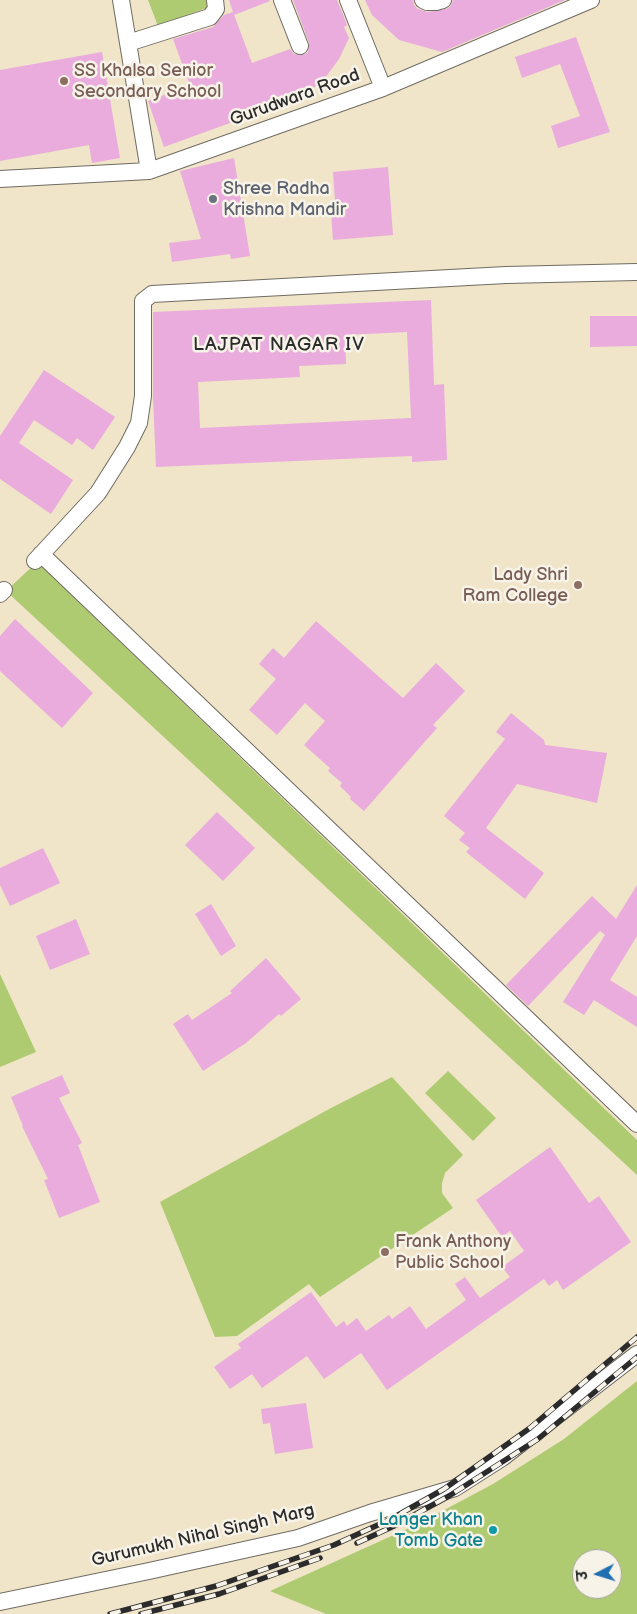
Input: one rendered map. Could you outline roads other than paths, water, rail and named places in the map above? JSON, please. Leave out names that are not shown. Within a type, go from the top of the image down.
[{"type":"street","points":[[121,0],[149,171]]},
{"type":"street","points":[[128,43],[210,17],[216,10],[215,0]]},
{"type":"street","points":[[282,0],[300,46]]},
{"type":"street","points":[[348,0],[382,88]]},
{"type":"street","points":[[423,0],[427,2],[443,0]]},
{"type":"street","name":"Gurudwara Road","points":[[0,179],[149,171],[382,88],[560,6],[591,0]]},
{"type":"street","points":[[637,272],[506,275],[152,294],[143,301],[143,396],[139,423],[127,447],[98,493],[38,557],[637,1124]]},
{"type":"street","name":"Gurumukh Nihal Singh Marg","points":[[0,1602],[298,1538],[370,1513],[455,1488],[509,1452],[637,1354]]},
{"type":"railway","points":[[110,1614],[216,1586],[334,1545],[391,1519],[444,1489],[530,1428],[637,1337]]},
{"type":"railway","points":[[357,1543],[394,1526],[449,1496],[538,1439],[637,1357]]},
{"type":"railway","points":[[141,1614],[219,1594],[320,1558]]},
{"type":"place","name":"SS Khalsa Senior Secondary School","points":[[64,81]]},
{"type":"place","name":"Shree Radha Krishna Mandir","points":[[213,199]]},
{"type":"place","name":"Lady Shri Ram College","points":[[578,585]]},
{"type":"place","name":"Frank Anthony Public School","points":[[385,1252]]},
{"type":"place","name":"Langer Khan Tomb Gate","points":[[493,1530]]},
{"type":"district","name":"LAJPAT NAGAR IV","points":[[279,345]]}]
